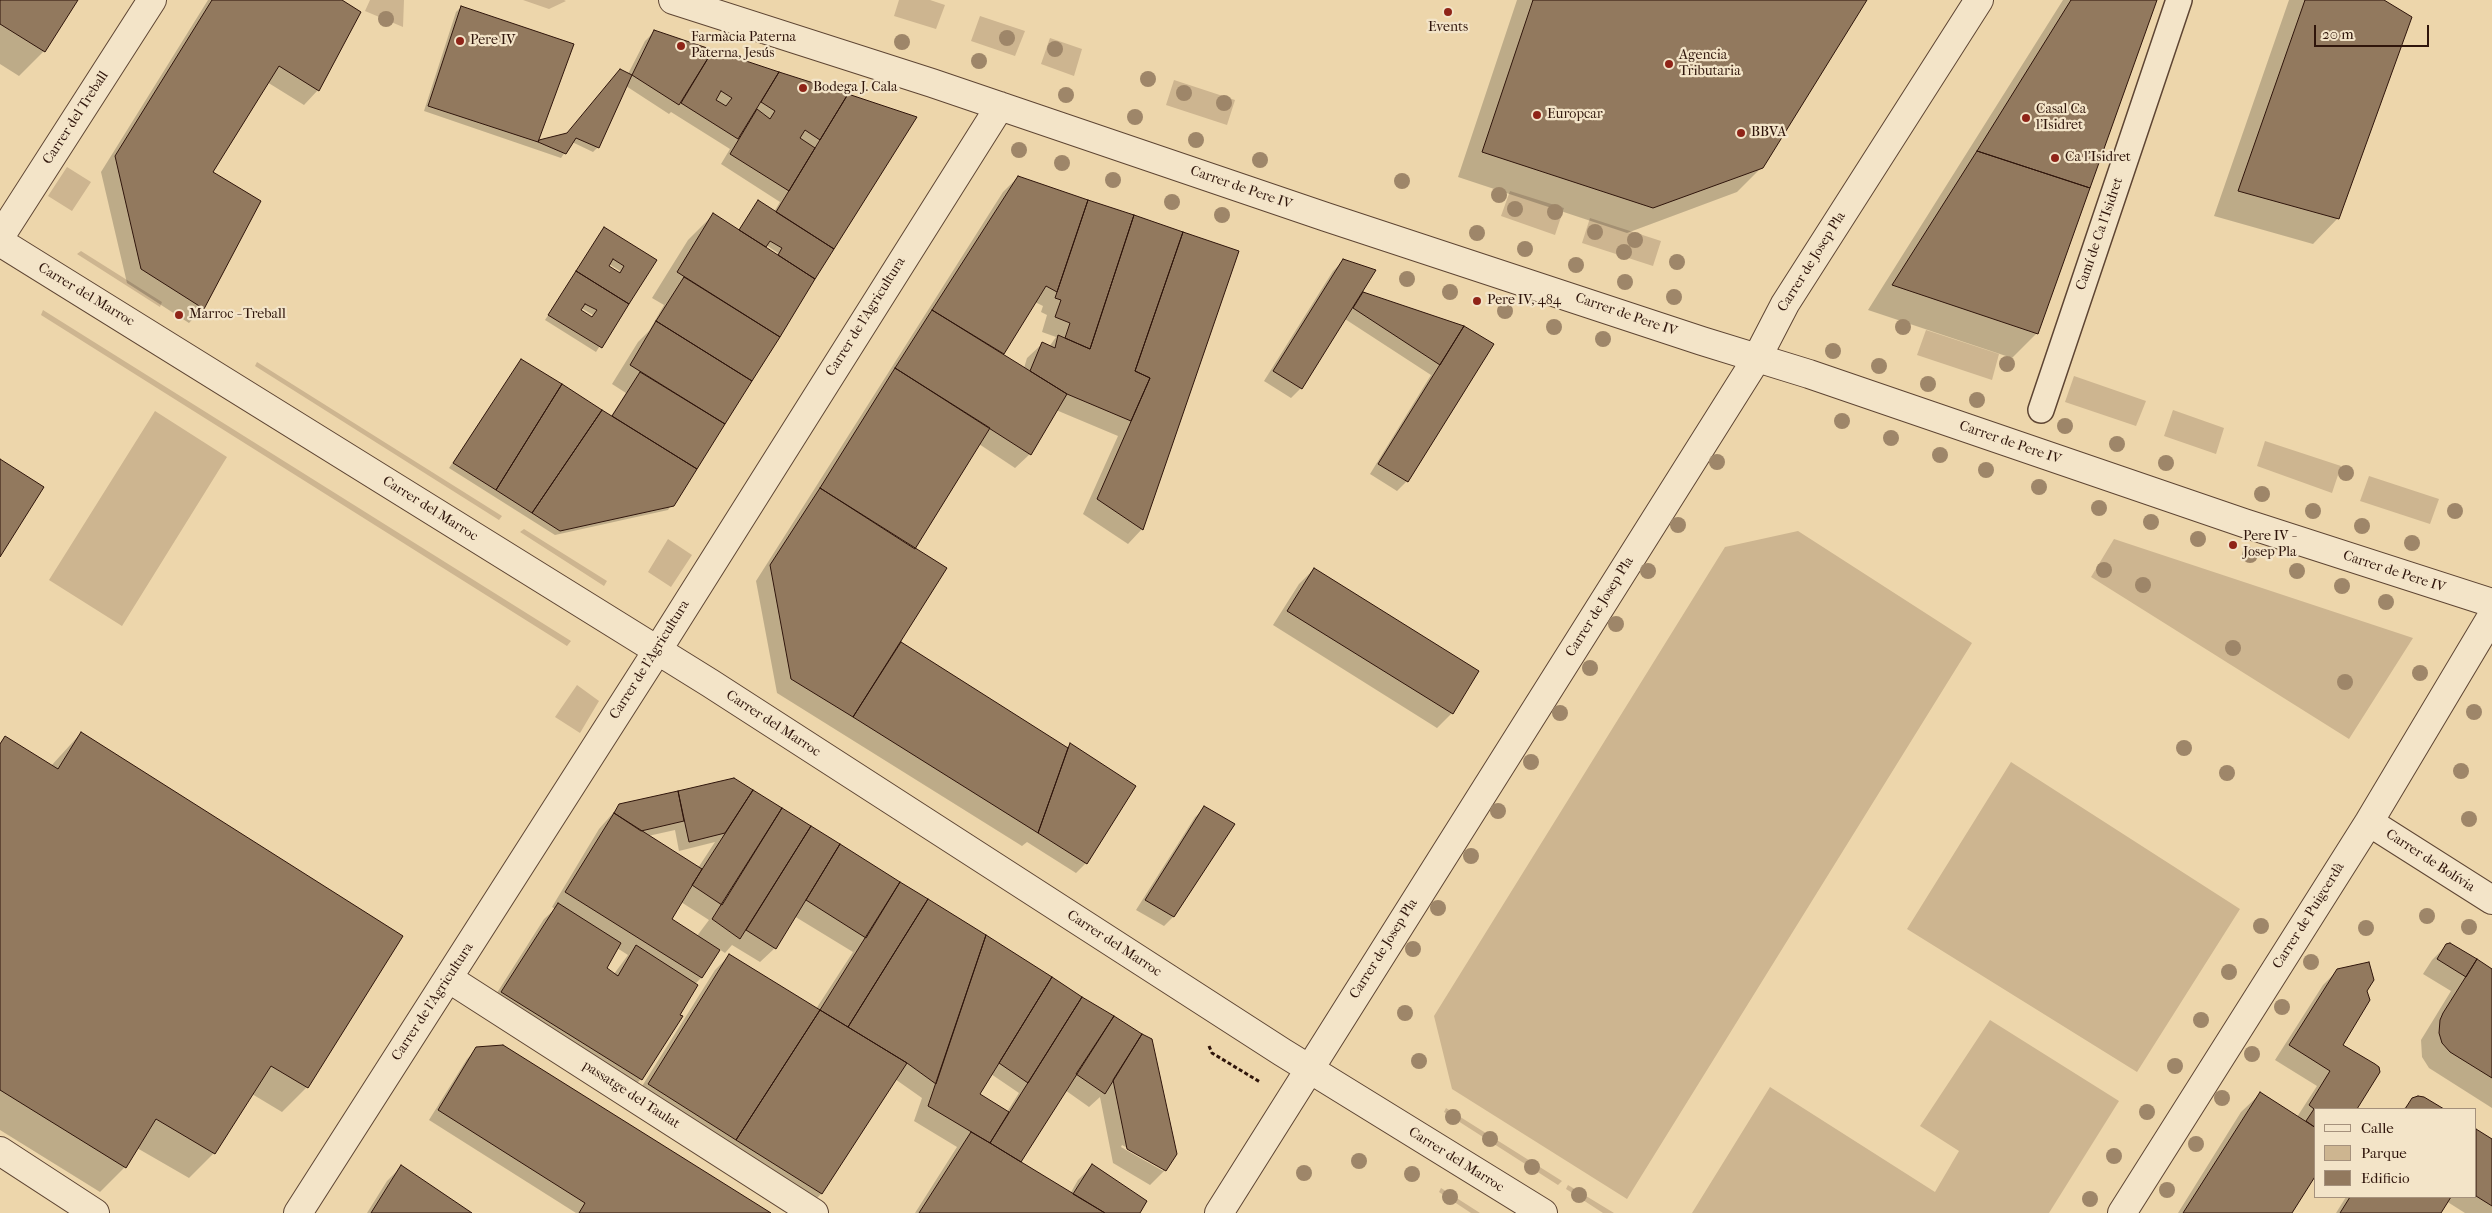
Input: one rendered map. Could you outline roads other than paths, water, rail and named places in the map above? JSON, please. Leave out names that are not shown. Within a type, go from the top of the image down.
[{"type":"street","name":"Carrer del Treball","points":[[0,237],[152,0]]},
{"type":"street","name":"Carrer de Pere IV","points":[[673,0],[1000,106],[1345,224],[1757,358],[2244,523],[2492,603]]},
{"type":"street","name":"Carrer de Josep Pla","points":[[1219,1213],[1757,358],[1785,304],[1979,0]]},
{"type":"street","name":"Camí de Ca l'Isidret","points":[[2041,410],[2179,0]]},
{"type":"street","name":"Carrer de l'Agricultura","points":[[298,1213],[657,651],[1000,106]]},
{"type":"street","name":"Carrer del Marroc","points":[[0,242],[657,651],[1309,1068],[1543,1213]]},
{"type":"street","name":"Carrer de Puigcerdà","points":[[2122,1213],[2369,822],[2492,616]]},
{"type":"street","name":"Carrer de Bolívia","points":[[2369,822],[2492,900]]},
{"type":"street","name":"passatge del Taulat","points":[[448,978],[814,1213]]},
{"type":"street","points":[[0,1151],[95,1213]]},
{"type":"place","name":"Events","points":[[1448,12]]},
{"type":"place","name":"Pere IV","points":[[460,41]]},
{"type":"place","name":"Farmàcia Paterna Paterna, Jesús","points":[[681,46]]},
{"type":"place","name":"Agencia Tributaria","points":[[1669,64]]},
{"type":"place","name":"Bodega J. Cala","points":[[803,88]]},
{"type":"place","name":"Europcar","points":[[1537,115]]},
{"type":"place","name":"Casal Ca l'Isidret","points":[[2026,118]]},
{"type":"place","name":"BBVA","points":[[1741,133]]},
{"type":"place","name":"Ca l'Isidret","points":[[2055,158]]},
{"type":"place","name":"Pere IV, 484","points":[[1477,301]]},
{"type":"place","name":"Marroc - Treball","points":[[179,315]]},
{"type":"place","name":"Pere IV - Josep Pla","points":[[2233,545]]}]
